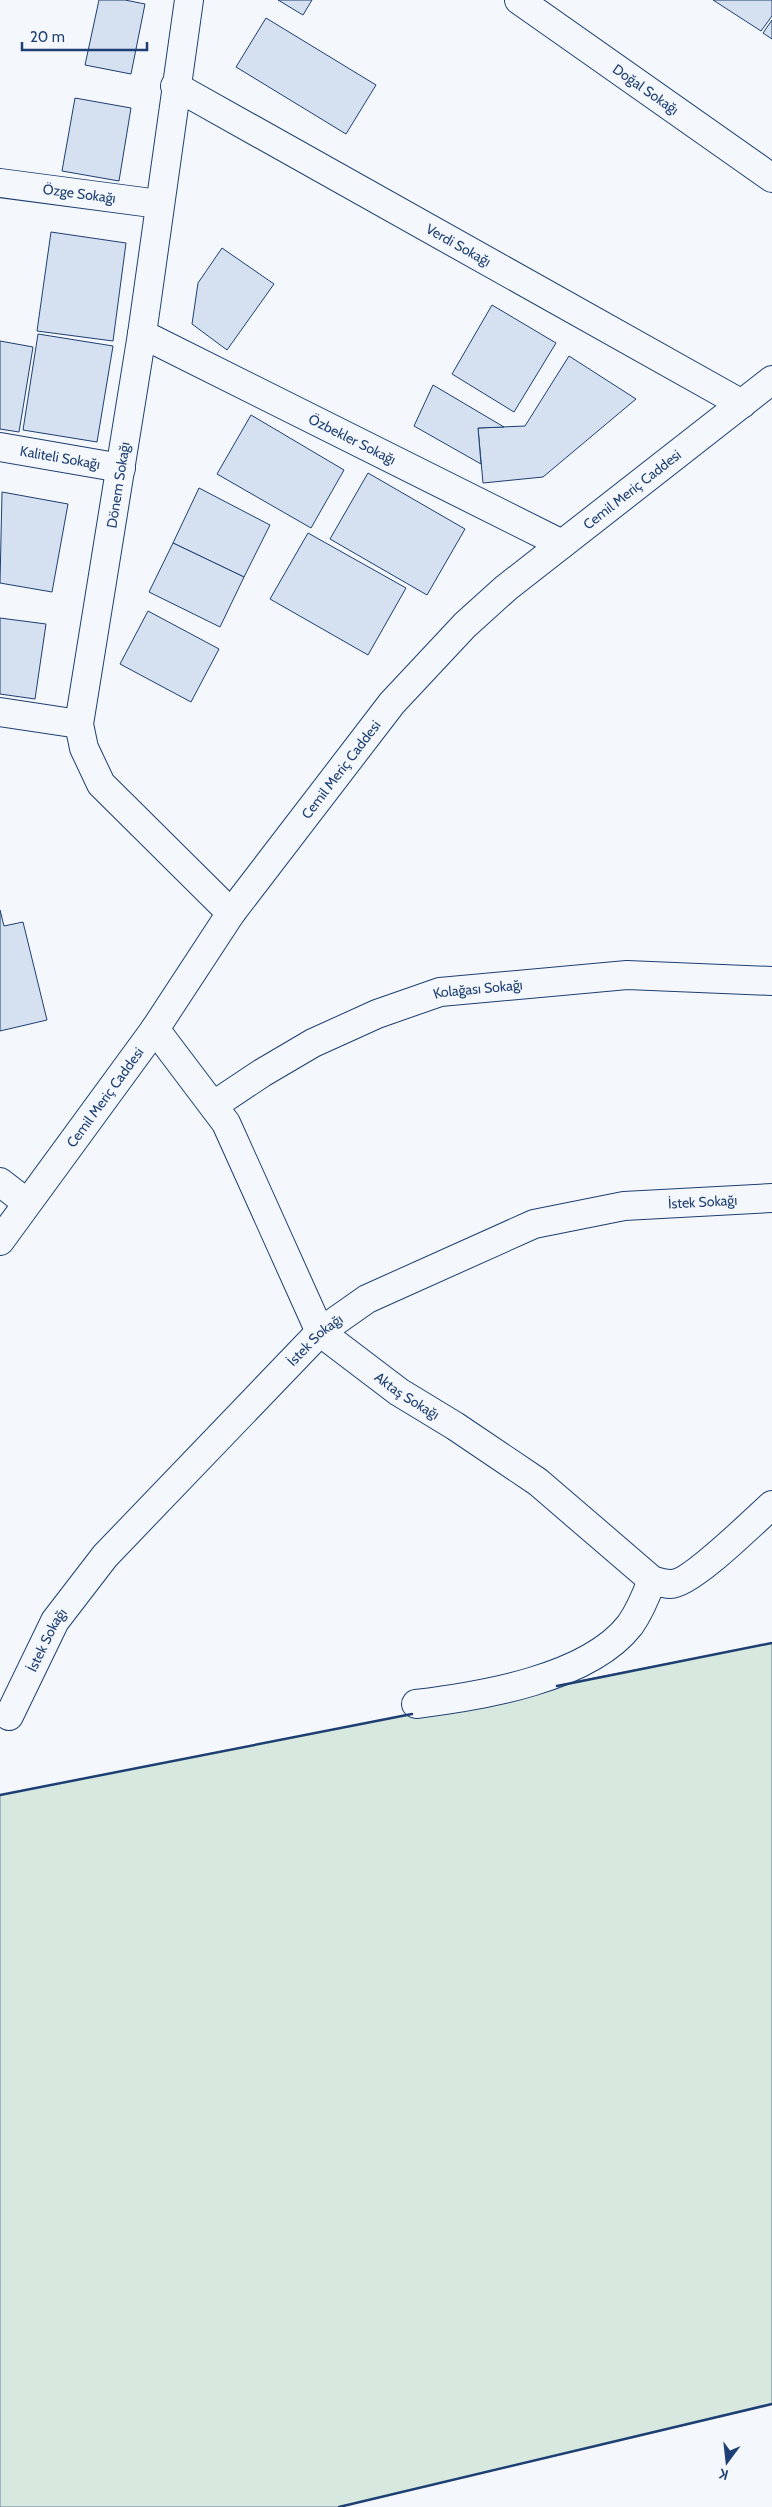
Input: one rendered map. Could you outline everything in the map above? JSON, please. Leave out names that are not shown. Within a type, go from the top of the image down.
[{"type":"street","name":"Dönem Sokağı","points":[[189,0],[175,86],[142,334],[79,724],[84,748],[101,784],[230,913]]},
{"type":"street","name":"Doğal Sokağı","points":[[519,0],[772,178]]},
{"type":"street","name":"Verdi Sokağı","points":[[175,86],[742,404]]},
{"type":"street","name":"Özge Sokağı","points":[[0,183],[159,204]]},
{"type":"street","name":"Özbekler Sokağı","points":[[142,334],[562,544]]},
{"type":"street","name":"Cemil Meriç Caddesi","points":[[0,1241],[155,1029],[230,913],[392,703],[430,660],[506,588],[772,380]]},
{"type":"street","name":"Kaliteli Sokağı","points":[[0,447],[121,468]]},
{"type":"street","points":[[0,712],[79,724]]},
{"type":"street","name":"Kolağası Sokağı","points":[[214,1106],[262,1073],[313,1043],[377,1014],[440,992],[627,975],[772,981]]},
{"type":"street","name":"Aktaş Sokağı","points":[[155,1029],[226,1123],[239,1148],[320,1332],[399,1392],[455,1426],[538,1482],[652,1580]]},
{"type":"street","points":[[0,1182],[26,1203]]},
{"type":"street","name":"İstek Sokağı","points":[[9,1716],[55,1621],[82,1583],[105,1556],[320,1332],[367,1299],[534,1224],[624,1206],[772,1198]]},
{"type":"street","points":[[416,1704],[455,1699],[504,1689],[566,1668],[599,1653],[630,1624],[643,1603],[652,1580],[672,1584],[686,1577],[720,1552],[772,1505]]},
{"type":"shaded area","points":[[772,1643],[772,2404],[339,2507],[0,2507],[0,1795]]},
{"type":"building","points":[[99,0],[125,0],[145,4],[131,74],[85,65]]},
{"type":"building","points":[[278,0],[312,0],[303,15]]},
{"type":"building","points":[[713,0],[772,0],[772,16],[761,31]]},
{"type":"building","points":[[266,18],[376,85],[346,134],[236,67]]},
{"type":"building","points":[[772,20],[772,39],[763,33]]},
{"type":"building","points":[[75,98],[131,108],[119,181],[62,171]]},
{"type":"building","points":[[51,232],[126,243],[113,341],[37,331]]},
{"type":"building","points":[[222,248],[274,284],[227,350],[192,324],[198,283]]},
{"type":"building","points":[[492,305],[556,343],[514,412],[452,374]]},
{"type":"building","points":[[38,334],[113,346],[97,442],[23,430]]},
{"type":"building","points":[[0,341],[33,347],[19,432],[0,429]]},
{"type":"building","points":[[569,356],[636,399],[543,477],[483,483],[478,428],[525,426]]},
{"type":"building","points":[[433,385],[504,427],[478,428],[481,464],[414,426]]},
{"type":"building","points":[[251,415],[344,470],[311,528],[217,474]]},
{"type":"building","points":[[368,473],[465,529],[427,595],[330,539]]},
{"type":"building","points":[[199,488],[270,525],[244,577],[173,543]]},
{"type":"building","points":[[2,492],[68,504],[52,592],[0,583]]},
{"type":"building","points":[[308,533],[406,588],[368,655],[270,599]]},
{"type":"building","points":[[173,543],[244,577],[220,627],[149,592]]},
{"type":"building","points":[[148,611],[219,649],[191,702],[120,664]]},
{"type":"building","points":[[0,618],[46,624],[35,699],[0,694]]},
{"type":"building","points":[[0,910],[4,926],[23,922],[47,1020],[0,1031]]},
{"type":"wall","points":[[557,1686],[772,1643]]},
{"type":"wall","points":[[0,1795],[412,1714]]},
{"type":"wall","points":[[339,2507],[772,2404]]}]
